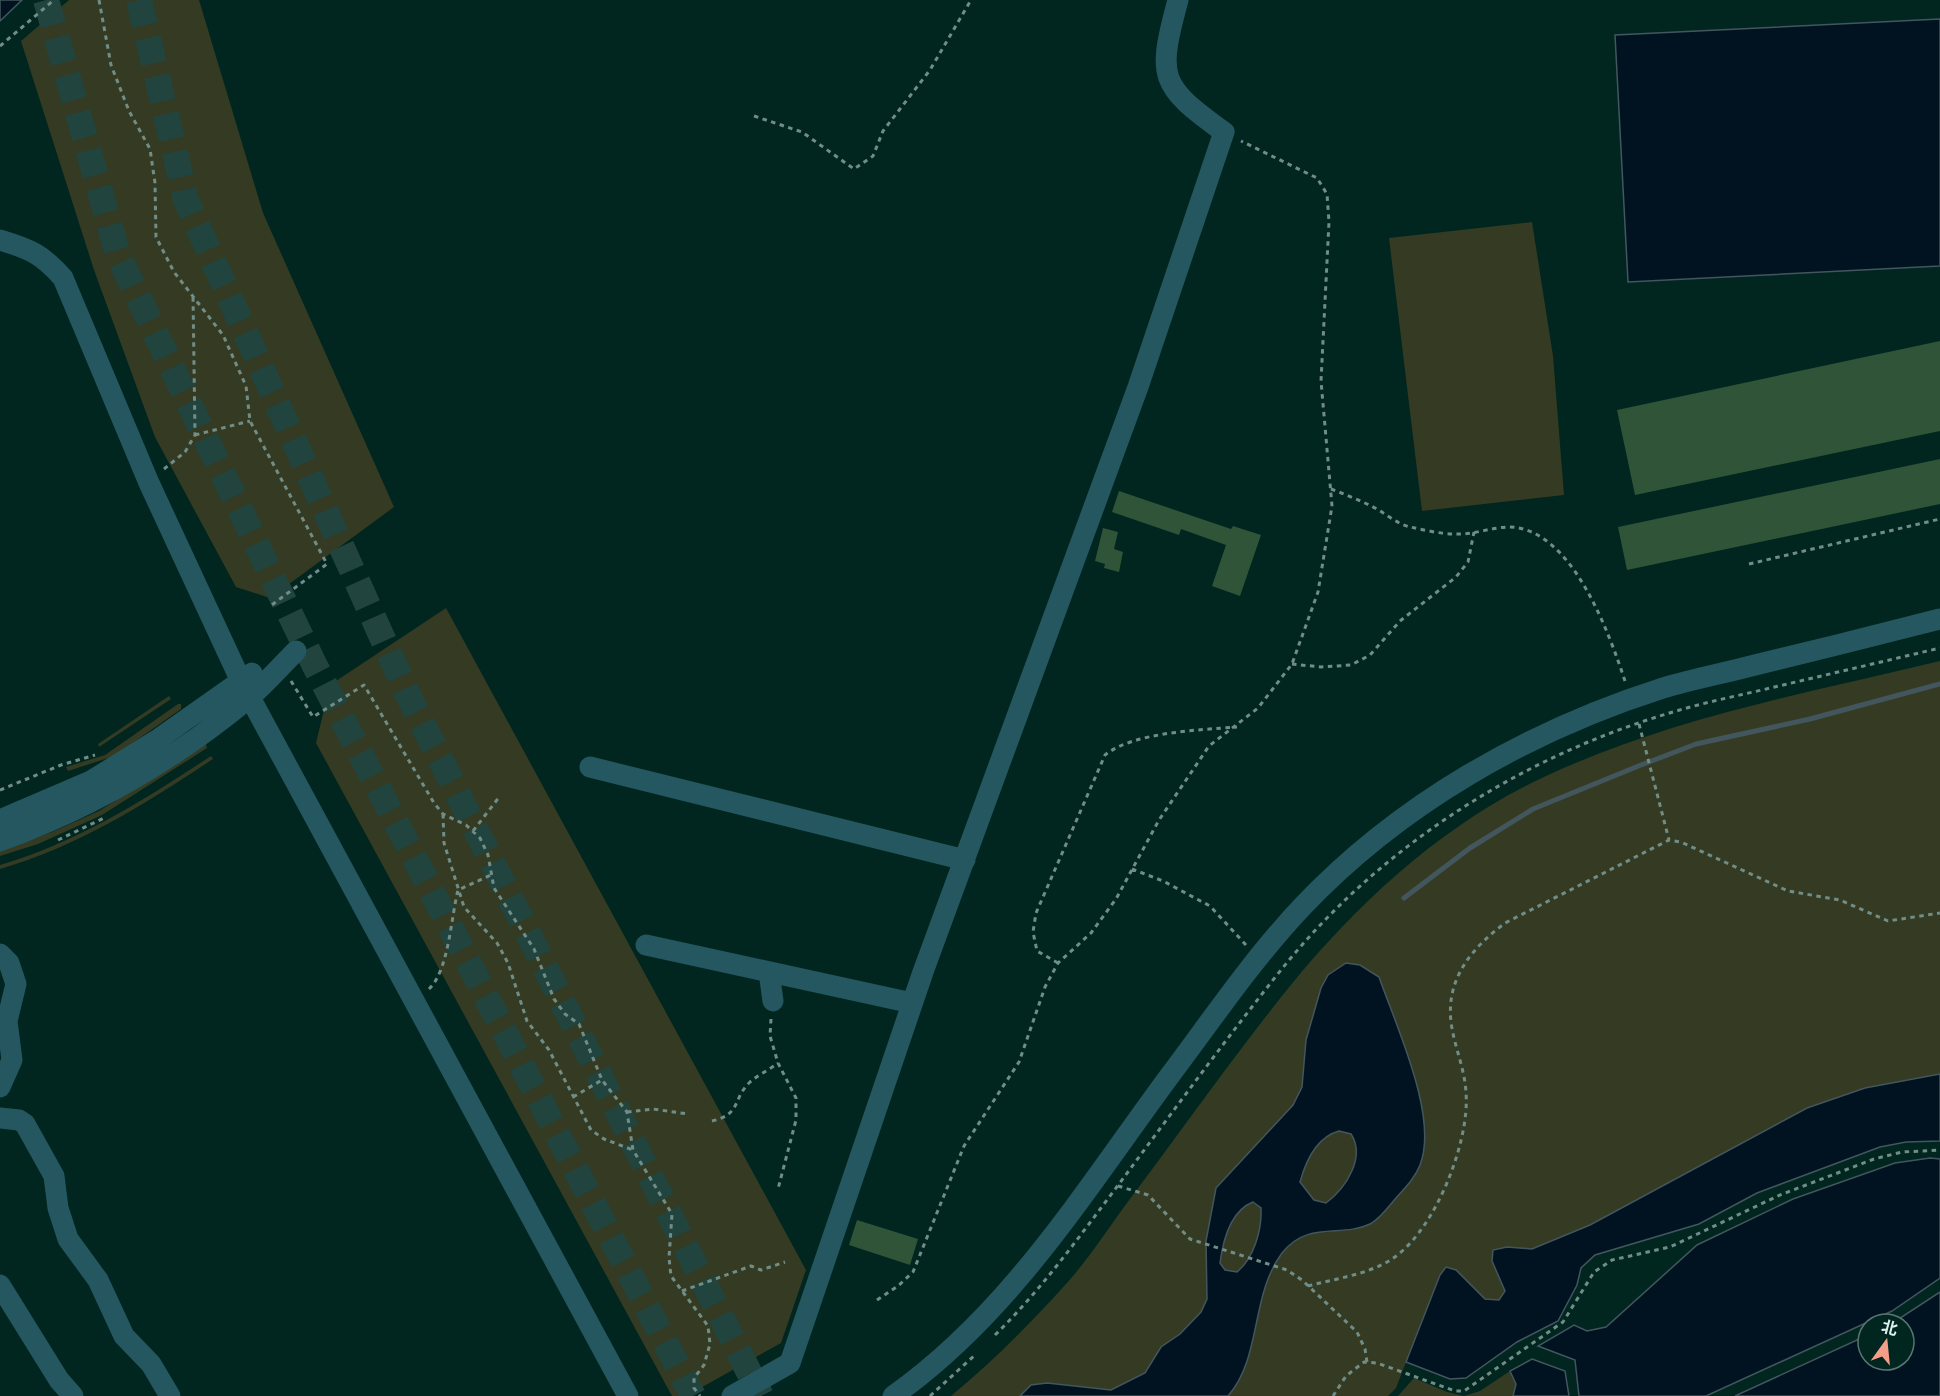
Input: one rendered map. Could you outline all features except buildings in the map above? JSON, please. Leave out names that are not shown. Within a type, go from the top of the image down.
[{"type":"street","points":[[732,1396],[790,1363],[912,1004],[1138,387],[1224,132],[1186,105],[1170,86],[1165,62],[1167,41],[1178,0]]},
{"type":"street","points":[[0,240],[23,247],[47,259],[63,278],[149,483],[245,688],[417,1000],[628,1396]]},
{"type":"street","points":[[893,1396],[946,1353],[1006,1293],[1053,1238],[1258,958],[1301,908],[1344,866],[1404,818],[1460,780],[1526,743],[1631,700],[1665,688],[1940,619]]},
{"type":"street","points":[[0,819],[53,799],[108,771],[245,688],[296,651],[281,666]]},
{"type":"street","points":[[0,841],[65,816],[101,798],[168,756],[245,688]]},
{"type":"street","points":[[590,767],[966,860]]},
{"type":"street","points":[[646,945],[912,1004]]},
{"type":"street","points":[[0,954],[9,963],[16,984],[7,1021],[12,1049],[2,1078]]},
{"type":"street","points":[[769,972],[772,1001]]},
{"type":"street","points":[[0,1118],[19,1119],[25,1124],[58,1186],[58,1208],[68,1239],[98,1280],[124,1336],[151,1364],[170,1396]]},
{"type":"street","points":[[0,1285],[59,1380],[73,1396]]},
{"type":"path","points":[[0,46],[54,0]]},
{"type":"path","points":[[99,0],[111,65],[129,111],[150,149],[155,183],[156,237],[174,272],[224,335],[246,386],[250,421],[327,564],[268,607]]},
{"type":"path","points":[[754,116],[802,132],[854,169],[873,156],[883,131],[930,70],[971,0]]},
{"type":"path","points":[[877,1300],[898,1286],[913,1272],[964,1146],[1019,1062],[1045,987],[1058,963],[1091,933],[1116,899],[1159,820],[1209,746],[1237,727],[1258,708],[1292,664],[1318,592],[1332,506],[1321,381],[1329,222],[1327,194],[1317,178],[1224,132]]},
{"type":"path","points":[[149,483],[185,452],[195,435],[193,295]]},
{"type":"path","points":[[195,435],[250,421]]},
{"type":"path","points":[[1331,489],[1370,506],[1406,526],[1456,534],[1510,527],[1528,530],[1557,549],[1593,602],[1609,633],[1631,700]]},
{"type":"path","points":[[1749,564],[1940,519]]},
{"type":"path","points":[[1292,664],[1321,667],[1351,665],[1371,655],[1400,621],[1456,577],[1468,562],[1474,532]]},
{"type":"path","points":[[989,1341],[1019,1311],[1060,1262],[1278,974],[1319,925],[1361,885],[1418,838],[1473,801],[1537,766],[1604,736],[1672,712],[1940,648]]},
{"type":"path","points":[[281,666],[313,717],[364,685],[397,744],[443,814],[480,838],[488,855],[494,888],[534,949],[554,999],[565,1014],[579,1024],[602,1080],[627,1112],[633,1150],[672,1214],[669,1258],[671,1276],[708,1326],[710,1344],[704,1365],[694,1378],[694,1388],[700,1396]]},
{"type":"path","points":[[1640,724],[1669,840]]},
{"type":"path","points":[[1058,963],[1037,951],[1033,932],[1036,913],[1105,755],[1118,744],[1195,730],[1237,727]]},
{"type":"path","points":[[0,790],[61,765],[101,752]]},
{"type":"path","points":[[472,831],[500,796]]},
{"type":"path","points":[[443,814],[444,843],[464,907],[497,943],[508,963],[527,1021],[549,1050],[591,1130],[604,1139],[633,1150]]},
{"type":"path","points":[[1308,1286],[1357,1274],[1389,1261],[1416,1235],[1438,1203],[1453,1168],[1464,1124],[1467,1095],[1451,1023],[1450,1000],[1457,976],[1466,958],[1486,937],[1505,923],[1669,840],[1681,842],[1788,891],[1840,900],[1888,921],[1940,913]]},
{"type":"path","points":[[1132,869],[1163,881],[1210,906],[1258,958]]},
{"type":"path","points":[[458,890],[491,875]]},
{"type":"path","points":[[417,1000],[434,983],[443,961],[458,890]]},
{"type":"path","points":[[772,1001],[770,1036],[778,1063],[796,1098],[796,1120],[778,1189]]},
{"type":"path","points":[[712,1121],[734,1112],[751,1082],[778,1063]]},
{"type":"path","points":[[573,1097],[602,1080]]},
{"type":"path","points":[[627,1112],[652,1110],[688,1114]]},
{"type":"path","points":[[1333,1396],[1351,1371],[1366,1362],[1397,1370],[1443,1387],[1464,1391],[1563,1322],[1594,1272],[1612,1260],[1670,1247],[1780,1195],[1849,1169],[1902,1152],[1940,1150]]},
{"type":"path","points":[[1118,1185],[1148,1195],[1190,1239],[1287,1270],[1308,1286],[1357,1332],[1365,1349],[1366,1362]]},
{"type":"path","points":[[682,1291],[751,1266],[761,1270],[785,1262]]},
{"type":"path","points":[[930,1396],[981,1348]]},
{"type":"green space","points":[[69,0],[199,0],[263,213],[394,507],[270,598],[236,587],[155,437],[94,270],[21,41]]},
{"type":"green space","points":[[1532,222],[1553,356],[1564,495],[1422,511],[1389,238]]},
{"type":"green space","points":[[446,608],[806,1270],[781,1343],[686,1396],[672,1396],[316,743],[330,685]]},
{"type":"green space","points":[[1940,661],[1940,1074],[1865,1088],[1807,1108],[1590,1225],[1532,1249],[1507,1247],[1493,1261],[1505,1291],[1499,1300],[1485,1299],[1456,1270],[1446,1267],[1440,1275],[1396,1388],[1388,1396],[951,1396],[1039,1314],[1074,1275],[1247,1041],[1317,954],[1375,894],[1439,840],[1509,795],[1546,776],[1642,738],[1790,696]]},
{"type":"green space","points":[[169,696],[171,699],[99,747],[98,744]]},
{"type":"green space","points":[[181,704],[181,709],[114,756],[68,771],[66,767],[105,755]]},
{"type":"green space","points":[[206,744],[207,748],[102,815],[38,844],[0,856],[0,851],[52,832],[99,811]]},
{"type":"green space","points":[[211,756],[213,759],[111,822],[29,860],[0,869],[0,865],[29,856],[110,818]]},
{"type":"green space","points":[[1510,1371],[1516,1384],[1513,1396],[1464,1396],[1480,1391]]},
{"type":"green space","points":[[1414,1378],[1447,1392],[1464,1396],[1398,1396]]},
{"type":"water","points":[[0,0],[22,0],[0,21]]},
{"type":"water","points":[[1940,19],[1940,266],[1628,282],[1615,35]]},
{"type":"water","points":[[1346,963],[1360,965],[1379,977],[1420,1097],[1424,1122],[1424,1145],[1420,1165],[1413,1179],[1384,1212],[1370,1224],[1348,1230],[1314,1233],[1292,1243],[1282,1253],[1265,1288],[1246,1363],[1239,1380],[1228,1396],[1020,1396],[1031,1385],[1047,1383],[1111,1390],[1145,1373],[1161,1347],[1180,1334],[1201,1312],[1207,1299],[1206,1241],[1216,1188],[1293,1105],[1302,1087],[1306,1040],[1321,988],[1328,975]],"holes":[[[1339,1131],[1351,1134],[1355,1143],[1355,1162],[1352,1172],[1347,1181],[1326,1203],[1314,1200],[1300,1182],[1302,1174],[1309,1158],[1324,1138]],[[1253,1202],[1261,1208],[1256,1243],[1248,1259],[1237,1272],[1225,1270],[1220,1263],[1229,1227],[1239,1212]]]},
{"type":"water","points":[[1940,1074],[1940,1141],[1906,1142],[1880,1147],[1757,1193],[1699,1224],[1595,1255],[1581,1268],[1577,1285],[1558,1321],[1517,1342],[1466,1378],[1450,1379],[1406,1362],[1440,1275],[1446,1267],[1456,1270],[1485,1299],[1499,1300],[1505,1291],[1492,1261],[1493,1250],[1507,1247],[1532,1249],[1590,1225],[1807,1108],[1865,1088]]},
{"type":"water","points":[[1930,1158],[1940,1159],[1940,1278],[1892,1311],[1856,1312],[1856,1327],[1706,1396],[1579,1396],[1575,1360],[1538,1346],[1574,1325],[1587,1331],[1606,1327],[1697,1245],[1793,1199],[1895,1163]]},
{"type":"water","points":[[1940,1292],[1940,1396],[1735,1396],[1856,1341],[1856,1372],[1916,1372],[1916,1312],[1909,1312]]},
{"type":"water","points":[[1532,1359],[1565,1371],[1569,1396],[1513,1396],[1516,1384],[1510,1371]]},
{"type":"waterway","points":[[1404,898],[1470,848],[1533,809],[1641,765],[1696,744],[1810,719],[1940,684]]},
{"type":"tunnel","points":[[46,0],[118,255],[314,664],[693,1396]]},
{"type":"tunnel","points":[[139,0],[186,200],[408,695],[761,1396]]}]
